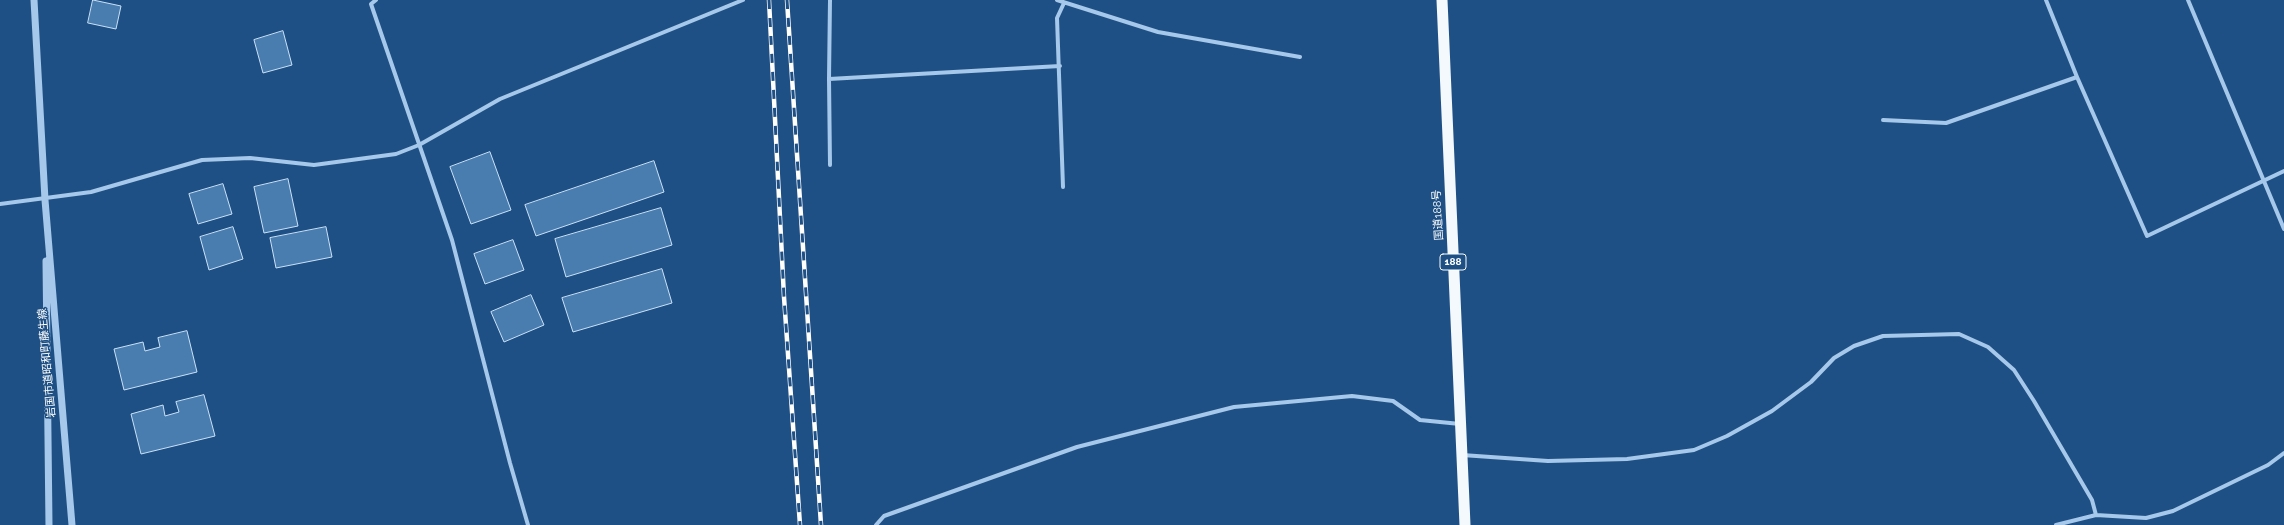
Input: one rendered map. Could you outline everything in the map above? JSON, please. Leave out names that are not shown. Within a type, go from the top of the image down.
[{"type":"highway","name":"国道188号","points":[[1442,0],[1465,525]]},
{"type":"street","name":"岩国市道昭和町藤生線","points":[[34,0],[45,200],[72,525]]},
{"type":"street","points":[[376,0],[371,4],[452,240],[510,463],[528,525]]},
{"type":"street","points":[[0,204],[45,200],[91,192],[202,160],[250,158],[314,165],[396,154],[420,145],[500,99],[744,0]]},
{"type":"street","points":[[830,0],[830,165]]},
{"type":"street","points":[[1057,0],[1158,32],[1300,57]]},
{"type":"street","points":[[2046,0],[2077,77],[2147,236],[2284,171]]},
{"type":"street","points":[[2188,0],[2284,229]]},
{"type":"street","points":[[1063,187],[1060,66],[1057,18],[1064,3]]},
{"type":"street","points":[[829,79],[1060,66]]},
{"type":"street","points":[[1883,120],[1946,123],[2077,77]]},
{"type":"street","name":"岩国市道昭和町藤生線","points":[[45,200],[49,525]]},
{"type":"street","points":[[1462,455],[1548,461],[1627,459],[1694,450],[1727,436],[1772,411],[1811,382],[1834,358],[1854,346],[1883,336],[1959,334],[1988,347],[2014,370],[2034,400],[2092,500],[2096,515]]},
{"type":"street","points":[[876,525],[884,516],[1077,447],[1234,407],[1352,396],[1393,401],[1420,420],[1461,424]]},
{"type":"street","points":[[2056,525],[2096,515],[2146,518],[2173,511],[2268,464],[2284,453]]},
{"type":"building","points":[[93,0],[121,6],[116,29],[88,23]]},
{"type":"building","points":[[283,31],[292,65],[263,73],[254,40]]},
{"type":"building","points":[[490,152],[511,210],[471,224],[450,167]]},
{"type":"building","points":[[654,161],[664,192],[536,236],[525,205]]},
{"type":"building","points":[[288,179],[298,226],[264,233],[254,187]]},
{"type":"building","points":[[223,184],[232,214],[198,224],[189,194]]},
{"type":"building","points":[[661,208],[672,245],[566,277],[555,239]]},
{"type":"building","points":[[233,227],[243,259],[209,270],[200,237]]},
{"type":"building","points":[[326,227],[332,257],[276,268],[270,238]]},
{"type":"building","points":[[513,240],[524,270],[485,284],[474,254]]},
{"type":"building","points":[[662,269],[672,303],[573,332],[562,298]]},
{"type":"building","points":[[531,295],[544,325],[504,342],[491,312]]},
{"type":"building","points":[[187,331],[197,372],[124,390],[114,349],[143,342],[145,351],[160,347],[158,338]]},
{"type":"building","points":[[204,395],[215,436],[141,454],[131,414],[163,405],[165,416],[179,412],[176,402]]},
{"type":"railway","points":[[769,0],[784,297],[800,525]]},
{"type":"railway","points":[[787,0],[821,525]]}]
